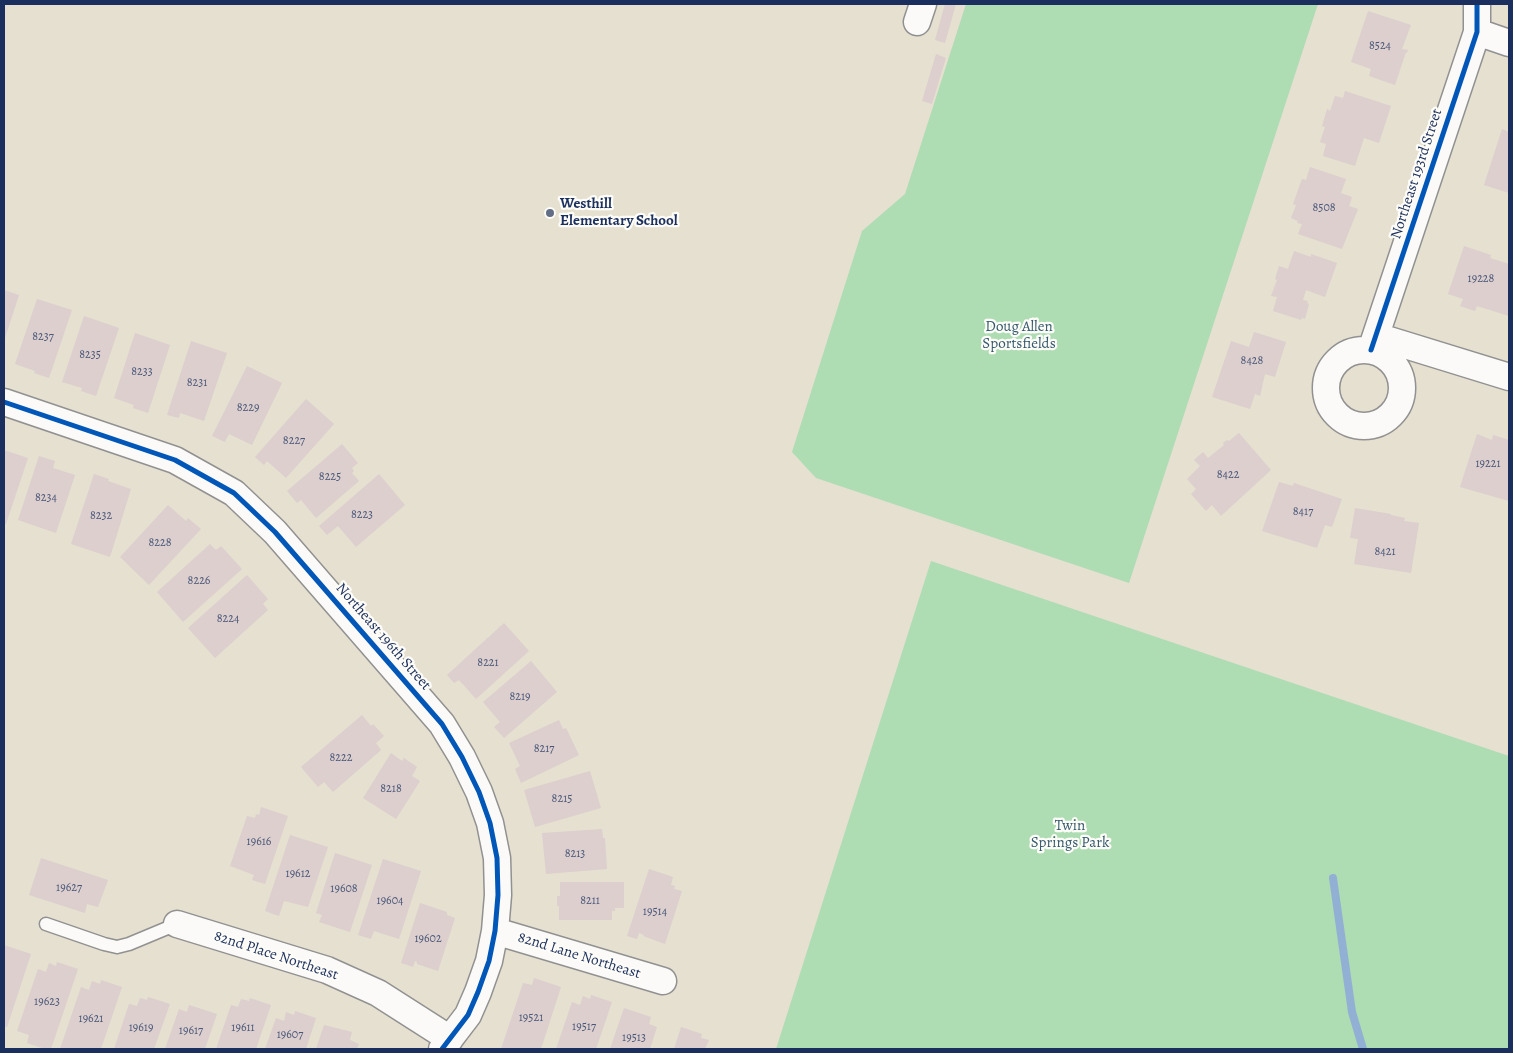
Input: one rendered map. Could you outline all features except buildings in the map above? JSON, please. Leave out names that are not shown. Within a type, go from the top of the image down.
[{"type":"street","name":"Northeast 193rd Street","points":[[1477,4],[1477,32],[1374,343],[1509,377]]},
{"type":"street","points":[[1477,32],[1509,43]]},
{"type":"street","name":"Northeast 196th Street","points":[[4,402],[175,460],[234,493],[275,532],[442,724],[462,757],[479,792],[490,823],[497,858],[498,895],[495,931],[489,961],[468,1016],[446,1044]]},
{"type":"street","name":"82nd Place Northeast","points":[[178,924],[327,970],[378,994],[446,1044]]},
{"type":"street","name":"82nd Lane Northeast","points":[[495,931],[663,981]]},
{"type":"lane","points":[[46,924],[117,947],[178,924]]},
{"type":"green space","name":"Doug Allen Sportsfields","points":[[966,4],[1318,4],[1129,583],[816,478],[792,452],[862,231],[905,194]]},
{"type":"green space","name":"Twin Springs Park","points":[[931,561],[1509,756],[1509,1049],[776,1049]]},
{"type":"waterway","points":[[1333,878],[1352,1012],[1363,1049]]},
{"type":"cycle path","points":[[1371,350],[1477,32],[1477,4]]},
{"type":"cycle path","points":[[4,402],[175,460],[234,493],[275,532],[442,724],[462,757],[479,792],[490,823],[497,858],[498,895],[495,931],[489,961],[478,992],[468,1015],[442,1049]]},
{"type":"place","name":"Westhill Elementary School","points":[[550,213]]}]
